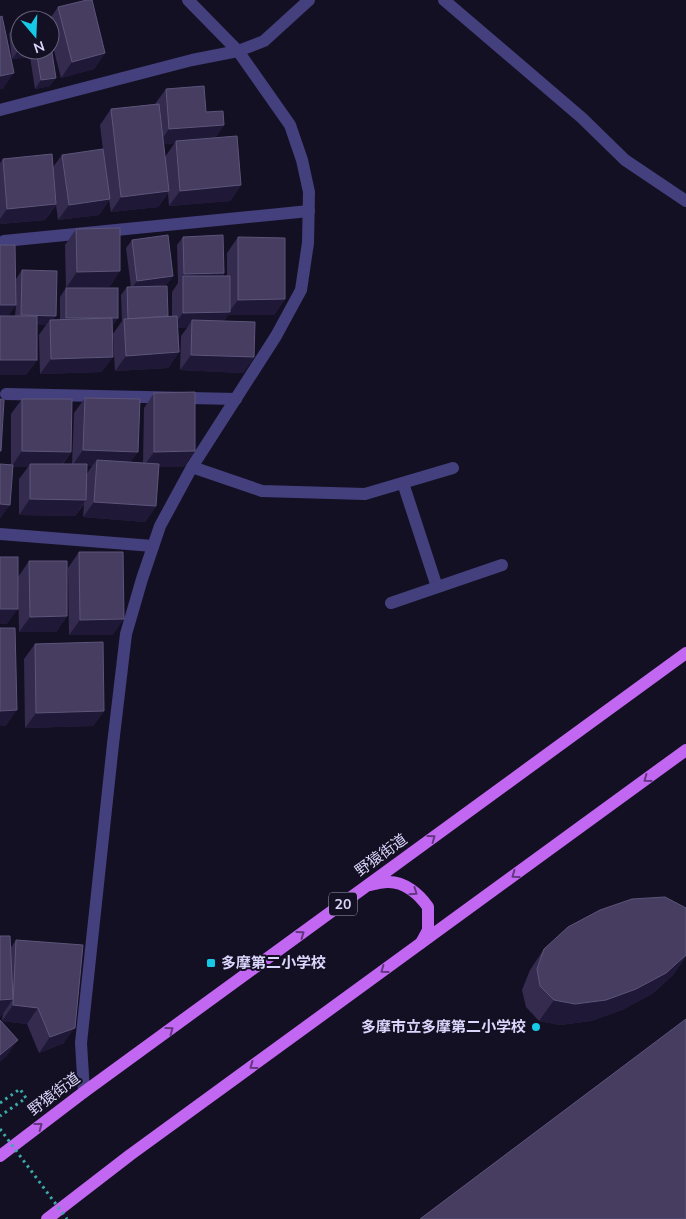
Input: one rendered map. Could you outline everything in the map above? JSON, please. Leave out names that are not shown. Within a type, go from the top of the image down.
[{"type":"main road","name":"野猿街道","points":[[0,1156],[84,1092],[686,653]]},
{"type":"main road","points":[[47,1219],[130,1156],[686,750]]},
{"type":"main road","points":[[368,885],[388,882],[406,886],[420,896],[428,907],[428,930],[420,944]]},
{"type":"street","points":[[84,1092],[81,1044],[126,634],[160,526],[192,467],[276,336],[302,290],[308,243],[309,192],[302,160],[290,125],[238,52],[188,0]]},
{"type":"street","points":[[0,110],[192,60],[238,52],[264,41],[309,0]]},
{"type":"street","points":[[444,0],[582,118],[625,160],[686,201]]},
{"type":"street","points":[[4,241],[309,211]]},
{"type":"street","points":[[6,394],[236,399]]},
{"type":"street","points":[[192,467],[262,491],[365,494],[453,468]]},
{"type":"street","points":[[402,483],[437,587]]},
{"type":"street","points":[[0,534],[153,546]]},
{"type":"street","points":[[391,603],[502,565]]},
{"type":"path","points":[[0,1103],[20,1089],[26,1098],[0,1116]]},
{"type":"path","points":[[0,1129],[67,1219]]},
{"type":"building","points":[[92,0],[105,53],[72,62],[58,7]]},
{"type":"building","points":[[2,16],[14,73],[0,76],[0,17]]},
{"type":"building","points":[[38,60],[53,60],[56,78],[41,80]]},
{"type":"building","points":[[204,86],[206,112],[223,111],[224,125],[169,129],[166,89]]},
{"type":"building","points":[[159,104],[169,191],[121,197],[111,109]]},
{"type":"building","points":[[237,136],[241,185],[180,191],[176,141]]},
{"type":"building","points":[[103,149],[110,199],[69,205],[62,155]]},
{"type":"building","points":[[52,154],[56,204],[7,209],[3,159]]},
{"type":"building","points":[[120,228],[120,271],[77,272],[76,229]]},
{"type":"building","points":[[168,235],[173,276],[137,281],[132,240]]},
{"type":"building","points":[[223,235],[224,273],[184,274],[183,237]]},
{"type":"building","points":[[238,237],[285,238],[285,299],[238,300]]},
{"type":"building","points":[[0,245],[15,245],[16,305],[0,305]]},
{"type":"building","points":[[22,270],[57,271],[56,316],[21,315]]},
{"type":"building","points":[[183,276],[230,276],[230,312],[183,313]]},
{"type":"building","points":[[167,286],[168,316],[128,319],[127,287]]},
{"type":"building","points":[[66,288],[118,288],[118,318],[66,318]]},
{"type":"building","points":[[0,316],[37,316],[37,360],[0,360]]},
{"type":"building","points":[[177,316],[179,352],[126,356],[124,319]]},
{"type":"building","points":[[112,318],[113,357],[51,359],[50,320]]},
{"type":"building","points":[[192,320],[255,322],[254,357],[191,355]]},
{"type":"building","points":[[195,392],[195,451],[154,452],[154,393]]},
{"type":"building","points":[[85,398],[140,399],[138,452],[83,450]]},
{"type":"building","points":[[0,399],[4,400],[1,451],[0,451]]},
{"type":"building","points":[[22,399],[72,399],[71,452],[22,451]]},
{"type":"building","points":[[97,460],[159,464],[156,506],[94,502]]},
{"type":"building","points":[[0,464],[13,465],[10,505],[0,504]]},
{"type":"building","points":[[30,464],[87,464],[86,500],[30,499]]},
{"type":"building","points":[[79,552],[123,552],[124,619],[80,620]]},
{"type":"building","points":[[0,557],[18,557],[18,609],[0,609]]},
{"type":"building","points":[[29,561],[67,561],[67,616],[30,617]]},
{"type":"building","points":[[0,628],[15,628],[17,710],[0,711]]},
{"type":"building","points":[[103,642],[104,711],[36,713],[35,644]]},
{"type":"building","points":[[665,897],[686,908],[686,955],[666,973],[636,989],[606,1000],[575,1004],[554,1000],[540,986],[537,969],[544,949],[568,927],[600,910],[632,899]]},
{"type":"building","points":[[0,936],[10,936],[13,999],[0,1000]]},
{"type":"building","points":[[16,940],[83,945],[75,1028],[50,1037],[38,1008],[13,1005]]},
{"type":"building","points":[[686,1019],[686,1219],[420,1219]]},
{"type":"building","points":[[0,1020],[18,1040],[0,1055]]},
{"type":"place","name":"多摩第二小学校","points":[[211,963]]},
{"type":"place","name":"多摩市立多摩第二小学校","points":[[536,1027]]}]
